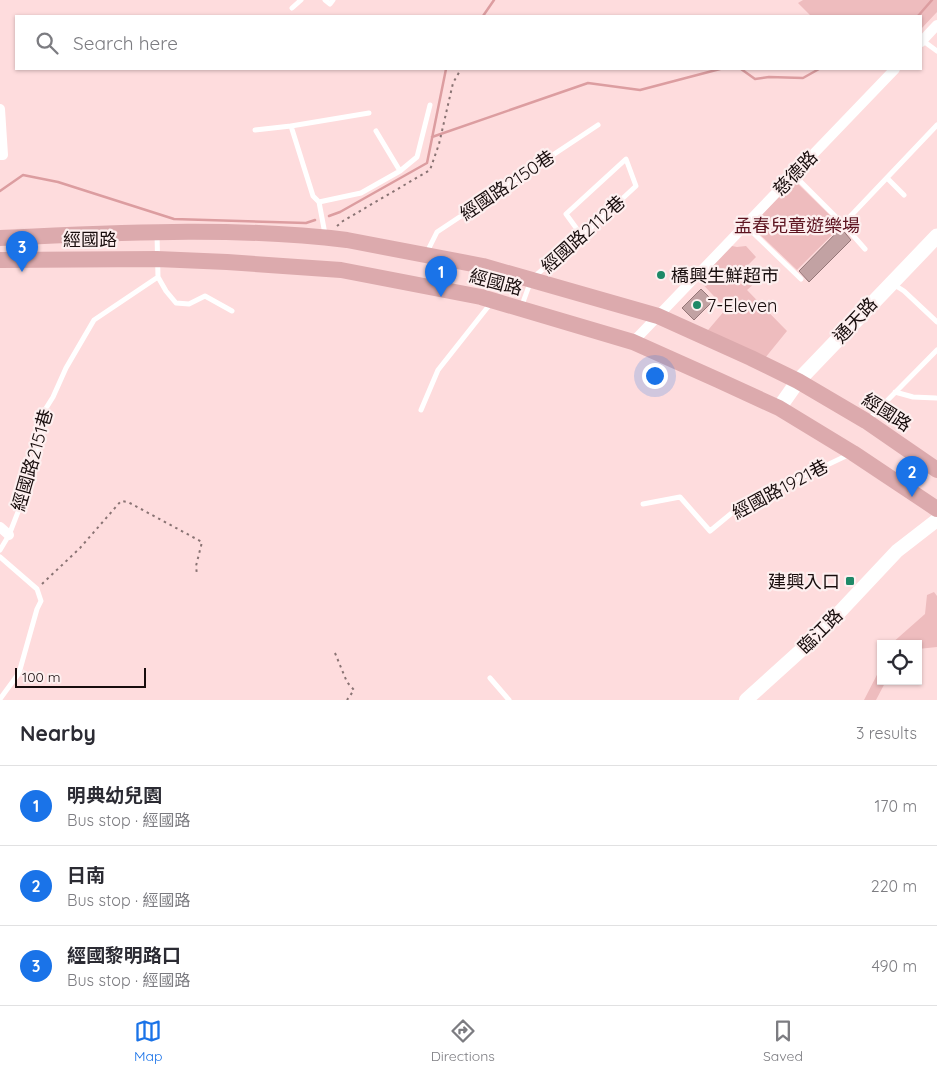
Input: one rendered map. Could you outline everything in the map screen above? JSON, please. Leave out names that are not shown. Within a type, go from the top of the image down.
[{"type":"main road","name":"經國路","points":[[0,238],[222,231],[325,237],[483,266],[658,316],[798,381],[866,421],[937,470]]},
{"type":"main road","name":"通天路","points":[[779,408],[798,381],[937,236]]},
{"type":"main road","name":"經國路","points":[[0,260],[157,259],[341,270],[493,300],[633,342],[779,408],[853,452],[937,509]]},
{"type":"street","points":[[922,41],[937,25]]},
{"type":"street","name":"慈德路","points":[[633,342],[894,70]]},
{"type":"street","points":[[0,109],[3,155],[0,155]]},
{"type":"street","name":"臨江路","points":[[746,700],[819,634],[897,551],[937,520]]},
{"type":"street","points":[[0,527],[9,535]]},
{"type":"lane","points":[[292,8],[301,0]]},
{"type":"lane","points":[[325,0],[330,4],[333,0]]},
{"type":"lane","points":[[922,41],[937,51]]},
{"type":"lane","points":[[318,202],[361,193],[400,171],[417,157],[430,106]]},
{"type":"lane","points":[[255,130],[369,113]]},
{"type":"lane","name":"經國路2150巷","points":[[426,255],[437,232],[598,125]]},
{"type":"lane","points":[[843,224],[937,125]]},
{"type":"lane","points":[[291,126],[313,196],[318,202],[325,237]]},
{"type":"lane","points":[[376,131],[400,171]]},
{"type":"lane","name":"經國路2112巷","points":[[520,309],[531,280],[582,236],[636,186],[626,159],[566,214],[582,236]]},
{"type":"lane","points":[[794,175],[865,249]]},
{"type":"lane","points":[[887,178],[904,194]]},
{"type":"lane","points":[[745,225],[801,279]]},
{"type":"lane","points":[[157,233],[158,277],[176,303],[189,304],[205,296],[232,311]]},
{"type":"lane","name":"經國路2151巷","points":[[0,550],[9,535],[25,494],[42,435],[43,413],[53,397],[66,368],[94,320],[158,277]]},
{"type":"lane","points":[[891,282],[904,291],[937,322]]},
{"type":"lane","points":[[420,410],[438,370],[493,300]]},
{"type":"lane","points":[[866,421],[937,350]]},
{"type":"lane","points":[[895,392],[914,397],[936,398]]},
{"type":"lane","name":"經國路1921巷","points":[[643,504],[680,497],[710,531],[739,506],[853,452]]},
{"type":"lane","points":[[0,557],[37,589],[41,601],[19,673],[0,698]]},
{"type":"lane","points":[[490,678],[508,700]]},
{"type":"path","points":[[37,589],[80,548],[120,501],[128,502],[202,542],[196,566],[197,575]]},
{"type":"path","points":[[335,653],[348,682],[354,690],[347,700]]},
{"type":"green space","points":[[803,0],[937,0],[937,12],[922,28],[922,15],[810,15],[798,3]]},
{"type":"green space","name":"孟春兒童遊樂場","points":[[794,180],[841,226],[797,270],[751,226]]},
{"type":"green space","points":[[727,245],[746,246],[756,257],[746,267],[757,281],[747,290],[787,331],[761,363],[703,336],[726,309],[696,277]]},
{"type":"green space","points":[[934,592],[937,596],[937,647],[922,649],[922,640],[896,640],[925,614],[927,595]]},
{"type":"green space","points":[[877,675],[877,685],[884,685],[876,700],[864,700]]},
{"type":"building","points":[[841,228],[851,240],[809,282],[799,271]]},
{"type":"building","name":"7-Eleven","points":[[701,289],[713,301],[694,320],[682,308]]},
{"type":"waterway","points":[[484,15],[494,0]]},
{"type":"waterway","points":[[919,15],[932,0]]},
{"type":"waterway","points":[[329,216],[340,212],[427,163],[446,70]]},
{"type":"waterway","points":[[432,137],[588,83],[640,90],[716,70]]},
{"type":"waterway","points":[[742,70],[755,79],[769,77],[803,78],[817,70]]},
{"type":"waterway","points":[[0,191],[23,175],[58,182],[174,219],[306,223],[315,220]]},
{"type":"place","name":"經國黎明路口","points":[[22,272]]},
{"type":"place","name":"橋興生鮮超市","points":[[661,275]]},
{"type":"place","name":"明典幼兒園","points":[[441,297]]},
{"type":"place","name":"7-Eleven","points":[[697,305]]},
{"type":"place","name":"日南","points":[[912,497]]},
{"type":"place","name":"建興入口","points":[[850,581]]}]
